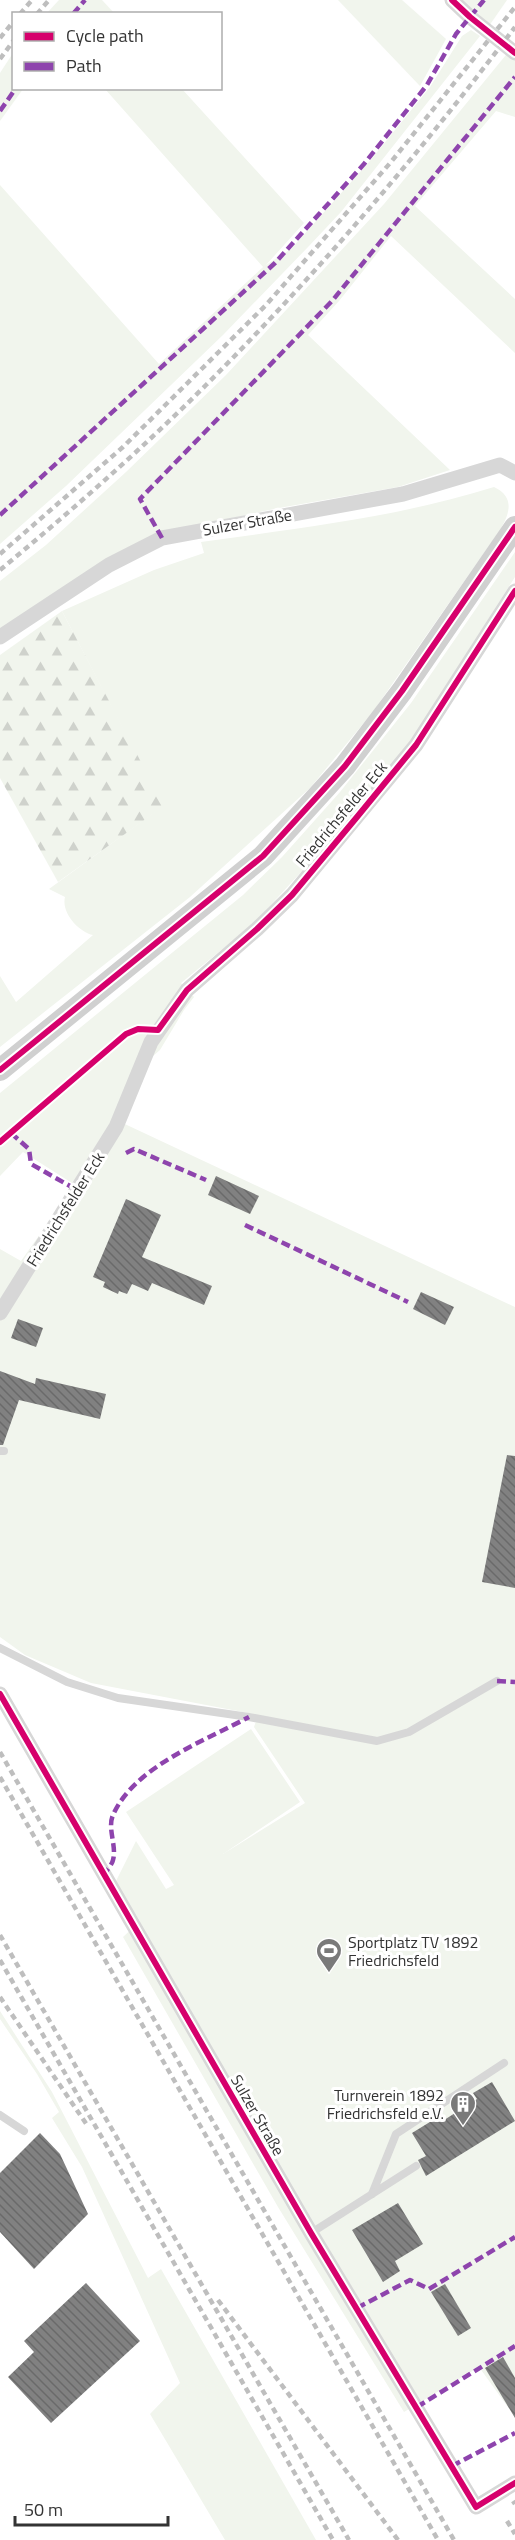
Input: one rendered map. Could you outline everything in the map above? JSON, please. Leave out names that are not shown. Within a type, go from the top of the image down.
[{"type":"main road","points":[[0,1070],[262,856],[352,757],[402,691],[515,527]]},
{"type":"street","points":[[452,0],[515,53]]},
{"type":"street","name":"Sulzer Straße","points":[[0,637],[109,565],[162,538],[403,494],[500,465],[515,473]]},
{"type":"street","name":"Friedrichsfelder Eck","points":[[0,1313],[116,1127],[129,1101],[150,1042],[158,1030],[187,990],[257,930],[292,895],[365,808],[416,744],[515,591]]},
{"type":"street","name":"Sulzer Straße","points":[[0,1694],[311,2233],[476,2506],[515,2483]]},
{"type":"lane","points":[[0,1647],[67,1682],[118,1698],[249,1717],[377,1741],[409,1732],[497,1681]]},
{"type":"lane","points":[[372,2194],[396,2134],[504,2063]]},
{"type":"lane","points":[[0,2115],[24,2131]]},
{"type":"lane","points":[[311,2233],[416,2166]]},
{"type":"green space","points":[[59,0],[102,0],[113,12],[48,12]]},
{"type":"green space","points":[[338,0],[402,0],[446,39],[420,86]]},
{"type":"green space","points":[[460,0],[507,0],[489,26]]},
{"type":"green space","points":[[471,30],[480,36],[341,212],[223,335],[66,486],[0,544],[0,185],[159,364],[263,267],[106,90],[183,90],[304,223],[266,265],[291,249],[369,162],[430,87],[462,36]]},
{"type":"green space","points":[[515,44],[515,117],[496,111],[415,206],[515,299],[515,353],[391,236],[339,301],[308,335],[450,470],[398,487],[279,508],[166,532],[0,631],[0,581],[46,545],[126,472],[226,375],[384,204]]},
{"type":"green space","points":[[12,55],[12,90],[22,90],[0,121],[0,73]]},
{"type":"green space","points":[[494,487],[505,496],[509,506],[500,530],[372,713],[310,788],[190,897],[0,1047],[0,976],[16,1002],[93,935],[82,930],[72,921],[64,903],[65,897],[49,889],[163,806],[62,611],[154,570],[204,553],[201,542],[386,514]]},
{"type":"green space","points":[[515,552],[515,577],[412,739],[353,816],[253,924],[181,983],[194,997],[160,1050],[136,1071],[112,1118],[515,1307],[515,2417],[479,2367],[404,2412],[278,2207],[123,1937],[140,1921],[115,1883],[136,1841],[166,1889],[174,1885],[126,1812],[251,1729],[300,1802],[223,1854],[305,1803],[254,1727],[258,1715],[91,1683],[25,1655],[0,1637],[0,1249],[21,1261],[70,1192],[72,1183],[23,1152],[0,1176],[0,1093],[243,895],[282,857],[340,792],[411,703]]},
{"type":"green space","points":[[62,611],[164,806],[58,882],[0,778],[0,655]]},
{"type":"green space","points":[[0,2011],[52,2092],[148,2278],[161,2269],[316,2540],[225,2540],[150,2414],[180,2383],[82,2167],[52,2118],[59,2112],[0,2019]]},
{"type":"building","points":[[216,1176],[259,1196],[250,1214],[208,1195]]},
{"type":"building","points":[[126,1199],[161,1215],[142,1257],[212,1286],[204,1305],[152,1283],[148,1291],[132,1284],[127,1294],[119,1291],[118,1294],[103,1287],[105,1282],[93,1277]]},
{"type":"building","points":[[421,1292],[454,1307],[445,1325],[413,1309]]},
{"type":"building","points":[[18,1319],[43,1328],[36,1347],[11,1338]]},
{"type":"building","points":[[0,1371],[35,1384],[36,1378],[106,1394],[100,1419],[19,1400],[3,1445],[0,1445]]},
{"type":"building","points":[[507,1455],[515,1456],[515,1588],[482,1582]]},
{"type":"building","name":"Turnverein 1892 Friedrichsfeld e.V.","points":[[492,2082],[515,2121],[426,2176],[418,2160],[426,2156],[412,2133],[438,2117],[441,2122],[477,2099],[473,2093]]},
{"type":"building","points":[[40,2133],[60,2154],[88,2214],[34,2269],[0,2232],[0,2173]]},
{"type":"building","points":[[398,2203],[423,2244],[395,2261],[400,2271],[383,2282],[352,2230]]},
{"type":"building","points":[[86,2283],[140,2341],[51,2423],[8,2377],[34,2352],[24,2341]]},
{"type":"building","points":[[445,2284],[471,2328],[458,2336],[431,2292]]},
{"type":"building","points":[[503,2357],[515,2378],[515,2418],[485,2368]]},
{"type":"railway","points":[[22,12],[32,0]]},
{"type":"railway","points":[[39,12],[49,0]]},
{"type":"railway","points":[[0,554],[123,447],[266,305],[391,162],[515,7]]},
{"type":"railway","points":[[0,38],[12,23]]},
{"type":"railway","points":[[0,570],[131,457],[288,300],[405,166],[515,27]]},
{"type":"railway","points":[[0,59],[12,43]]},
{"type":"railway","points":[[0,1752],[454,2540]]},
{"type":"railway","points":[[0,1777],[438,2540]]},
{"type":"railway","points":[[0,1935],[349,2540]]},
{"type":"railway","points":[[0,1960],[333,2540]]},
{"type":"railway","points":[[0,1997],[87,2125]]},
{"type":"railway","points":[[218,2300],[398,2540]]},
{"type":"railway","points":[[507,2521],[515,2534]]},
{"type":"marked path","points":[[75,12],[85,0]]},
{"type":"marked path","points":[[0,515],[275,263],[364,164],[427,85],[456,34],[484,0]]},
{"type":"marked path","points":[[162,538],[140,499],[332,301],[515,77]]},
{"type":"marked path","points":[[0,111],[15,90]]},
{"type":"marked path","points":[[11,1133],[29,1149],[31,1164],[77,1190]]},
{"type":"marked path","points":[[126,1153],[134,1149],[206,1180]]},
{"type":"marked path","points":[[245,1225],[408,1302]]},
{"type":"marked path","points":[[497,1681],[515,1682]]},
{"type":"marked path","points":[[103,1876],[114,1855],[111,1820],[123,1798],[153,1769],[249,1717]]},
{"type":"marked path","points":[[357,2308],[410,2280],[429,2289],[515,2237]]},
{"type":"marked path","points":[[417,2407],[515,2346]]},
{"type":"marked path","points":[[452,2466],[515,2433]]},
{"type":"cycle path","points":[[452,0],[515,53]]},
{"type":"cycle path","points":[[0,1070],[263,856],[345,766],[402,691],[515,527]]},
{"type":"cycle path","points":[[0,1142],[126,1034],[138,1029],[158,1030],[187,990],[292,895],[416,745],[515,591]]},
{"type":"cycle path","points":[[0,1694],[311,2233],[476,2507],[515,2483]]},
{"type":"place","name":"Sportplatz TV 1892 Friedrichsfeld","points":[[329,1974]]},
{"type":"place","name":"Turnverein 1892 Friedrichsfeld e.V.","points":[[463,2127]]}]
